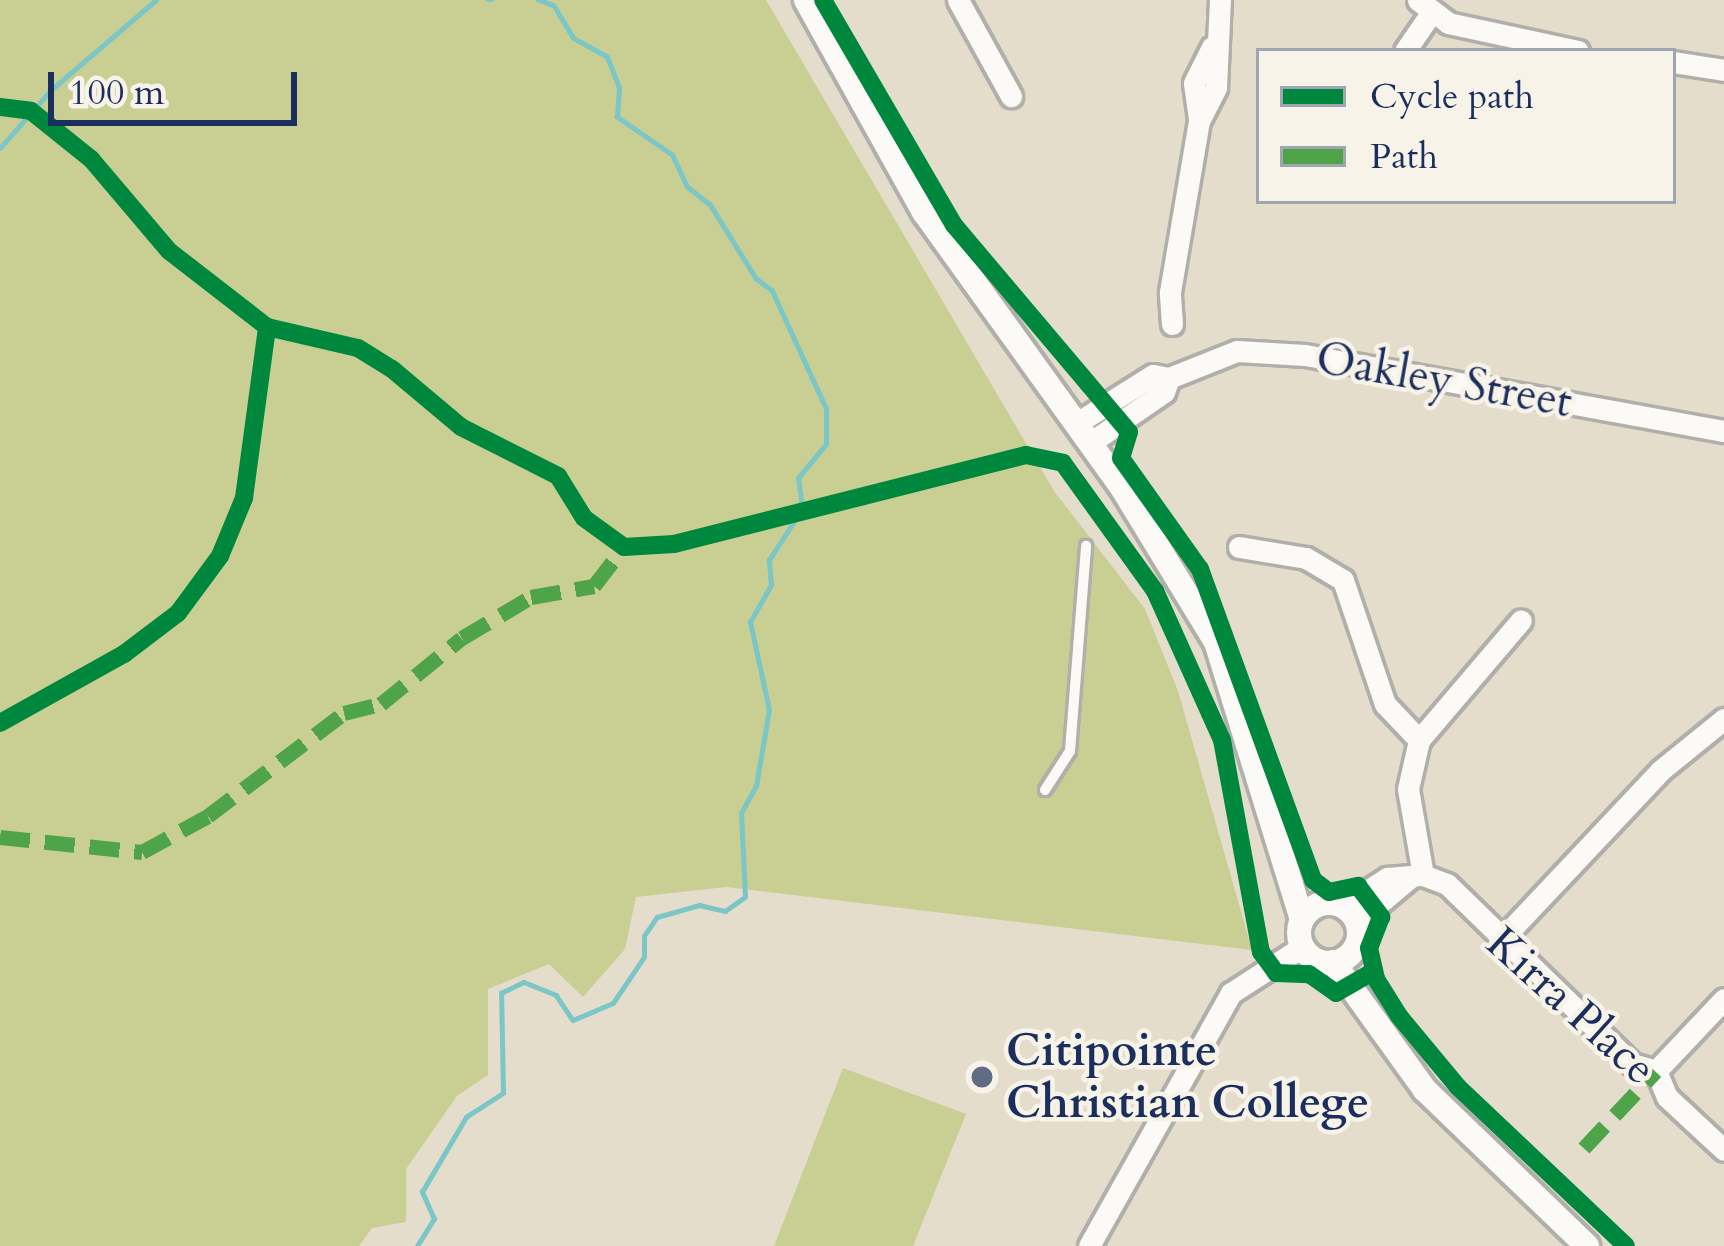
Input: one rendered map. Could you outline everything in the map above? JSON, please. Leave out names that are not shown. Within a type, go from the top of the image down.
[{"type":"street","points":[[806,0],[924,212],[1083,433],[1216,643],[1292,870],[1331,913],[1343,956],[1359,989],[1425,1090],[1587,1246]]},
{"type":"street","points":[[958,0],[1011,96]]},
{"type":"street","points":[[1172,323],[1170,292],[1199,121],[1216,87],[1212,46],[1220,0]]},
{"type":"street","points":[[1406,48],[1424,8],[1567,48]]},
{"type":"street","points":[[1676,62],[1724,70]]},
{"type":"street","name":"Oakley Street","points":[[1083,433],[1153,375],[1169,378],[1210,356],[1265,350],[1724,431]]},
{"type":"street","points":[[1239,547],[1306,558],[1343,580],[1385,704],[1419,740]]},
{"type":"street","points":[[1088,1246],[1232,992],[1302,946],[1331,913],[1388,878],[1418,876],[1408,789],[1419,740],[1521,620]]},
{"type":"street","points":[[1499,942],[1661,770],[1724,719]]},
{"type":"street","name":"Kirra Place","points":[[1418,876],[1447,884],[1499,942],[1631,1064],[1656,1071],[1667,1097],[1724,1150]]},
{"type":"street","points":[[1302,946],[1343,956]]},
{"type":"street","points":[[1656,1071],[1724,999]]},
{"type":"lane","points":[[1045,790],[1070,751],[1086,546]]},
{"type":"green space","points":[[0,0],[766,0],[1054,491],[1145,609],[1178,691],[1252,950],[726,887],[636,897],[625,949],[583,997],[549,964],[488,989],[488,1075],[457,1096],[406,1169],[406,1222],[372,1228],[359,1246],[0,1246]]},
{"type":"green space","points":[[843,1068],[966,1114],[913,1246],[774,1246]]},
{"type":"waterway","points":[[0,148],[51,90],[156,0]]},
{"type":"waterway","points":[[417,1246],[434,1219],[422,1192],[466,1117],[503,1093],[501,993],[524,982],[556,995],[573,1020],[613,1003],[644,957],[644,936],[657,917],[699,905],[725,911],[745,897],[741,813],[756,786],[769,710],[750,622],[771,585],[769,560],[802,509],[798,478],[826,444],[826,409],[772,291],[756,279],[710,205],[687,187],[672,155],[617,117],[619,88],[607,57],[573,38],[554,6],[538,0]]},
{"type":"marked path","points":[[0,837],[142,852],[208,816],[344,713],[381,704],[462,638],[531,597],[594,586],[624,547]]},
{"type":"marked path","points":[[1584,1148],[1656,1071]]},
{"type":"cycle path","points":[[823,0],[954,225],[1129,432],[1121,458],[1200,569],[1313,880],[1329,892],[1358,886],[1381,917],[1369,948],[1376,979],[1399,1016],[1458,1087],[1626,1246]]},
{"type":"cycle path","points":[[0,107],[31,111],[91,159],[169,251],[267,327],[358,348],[392,369],[461,427],[558,476],[584,518],[624,547],[674,544],[1026,455],[1063,463],[1155,591],[1222,740],[1261,952],[1276,973],[1309,974],[1336,993],[1374,971]]},
{"type":"cycle path","points":[[0,723],[124,654],[178,613],[220,556],[244,498],[267,327]]},
{"type":"place","name":"Citipointe Christian College","points":[[982,1077]]}]
